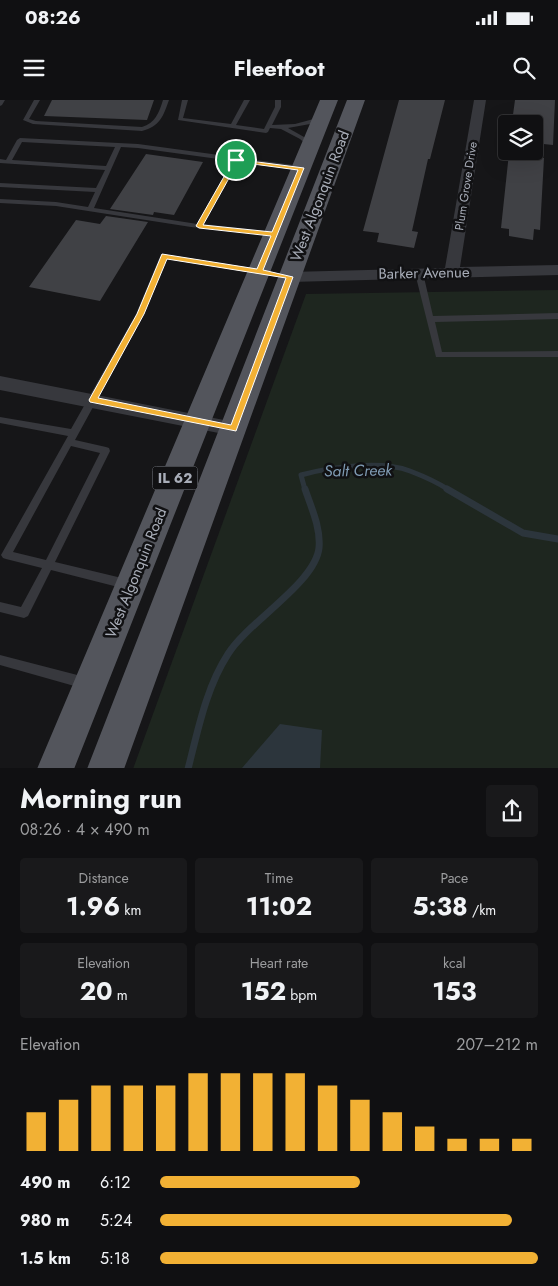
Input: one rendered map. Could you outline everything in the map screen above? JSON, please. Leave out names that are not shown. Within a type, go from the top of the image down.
[{"type":"main road","name":"West Algonquin Road","points":[[54,768],[131,585],[329,100]]},
{"type":"main road","name":"West Algonquin Road","points":[[105,768],[356,100]]},
{"type":"street","name":"Plum Grove Drive","points":[[452,272],[480,100]]},
{"type":"street","name":"Barker Avenue","points":[[290,277],[558,270]]},
{"type":"street","points":[[0,382],[234,428]]},
{"type":"lane","points":[[0,104],[2,100]]},
{"type":"lane","points":[[36,100],[26,120],[35,123],[142,128],[151,127],[160,120],[166,100]]},
{"type":"lane","points":[[185,100],[180,119],[266,132],[278,107],[278,100]]},
{"type":"lane","points":[[232,127],[247,100]]},
{"type":"lane","points":[[269,126],[282,128],[302,126],[321,119]]},
{"type":"lane","points":[[282,128],[302,138],[310,146]]},
{"type":"lane","points":[[8,162],[20,140],[158,148],[301,168]]},
{"type":"lane","points":[[90,209],[119,145]]},
{"type":"lane","points":[[199,226],[236,160]]},
{"type":"lane","points":[[0,161],[109,168]]},
{"type":"lane","points":[[0,185],[99,190]]},
{"type":"lane","points":[[0,201],[56,204],[199,226],[274,234]]},
{"type":"lane","points":[[131,585],[6,555],[140,314],[164,256],[290,277]]},
{"type":"lane","points":[[419,273],[438,355],[558,354]]},
{"type":"lane","points":[[430,318],[558,316]]},
{"type":"lane","points":[[0,420],[70,437],[106,451],[24,613],[0,607]]},
{"type":"lane","points":[[0,660],[90,684]]},
{"type":"shaded area","points":[[558,290],[558,768],[133,768],[306,294]]},
{"type":"shaded area","points":[[280,724],[322,730],[320,768],[242,768]]},
{"type":"building","points":[[52,100],[154,100],[147,120],[44,116]]},
{"type":"building","points":[[399,100],[445,100],[430,159],[428,159],[412,231],[418,232],[414,248],[377,242],[379,233],[363,231]]},
{"type":"building","points":[[515,100],[555,100],[553,145],[543,144],[543,115],[513,115]]},
{"type":"building","points":[[146,154],[203,162],[174,215],[154,212],[153,215],[110,209]]},
{"type":"building","points":[[544,158],[540,230],[534,229],[533,240],[509,236],[509,229],[501,228],[508,160],[543,160]]},
{"type":"building","points":[[106,216],[148,222],[100,301],[29,287],[76,220],[100,224]]},
{"type":"waterway","name":"Salt Creek","points":[[305,490],[301,475],[326,469],[370,465],[410,471],[430,479],[449,490]]},
{"type":"waterway","name":"Salt Creek","points":[[188,768],[208,695],[220,667],[238,641],[294,588],[315,561],[319,540],[315,518],[305,489]]},
{"type":"waterway","name":"Salt Creek","points":[[447,489],[523,533],[558,539]]},
{"type":"route","points":[[236,160],[199,226],[274,234],[259,272],[290,277],[234,428],[93,400],[140,314],[164,256],[259,272],[301,168],[236,160]]}]
